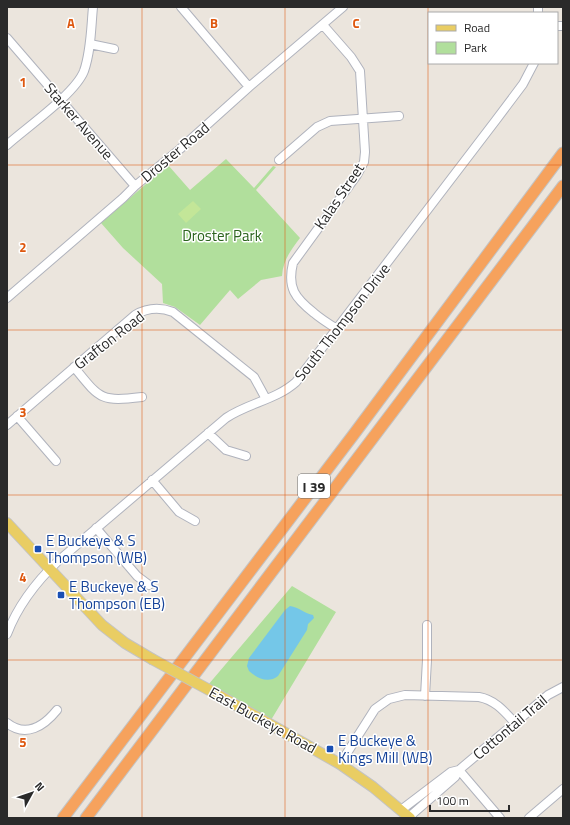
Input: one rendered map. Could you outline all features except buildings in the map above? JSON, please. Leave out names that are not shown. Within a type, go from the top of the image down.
[{"type":"highway","name":"I 39","points":[[63,818],[349,440],[563,153]]},
{"type":"highway","name":"I 39","points":[[86,818],[563,186]]},
{"type":"main road","name":"East Buckeye Road","points":[[7,523],[48,571],[71,601],[116,640],[129,645],[340,764],[373,787],[407,815]]},
{"type":"street","points":[[7,145],[60,100],[76,85],[80,79],[88,60],[93,7]]},
{"type":"street","points":[[181,7],[249,87]]},
{"type":"street","name":"Droster Road","points":[[7,298],[135,186],[180,150],[249,87],[344,7]]},
{"type":"street","name":"Kalas Street","points":[[323,25],[351,57],[360,71],[365,152],[364,162],[362,167],[293,263],[292,286],[299,301],[337,329]]},
{"type":"street","name":"Starker Avenue","points":[[7,38],[135,186]]},
{"type":"street","points":[[90,44],[114,49]]},
{"type":"street","name":"South Thompson Drive","points":[[7,634],[16,613],[30,592],[48,571],[96,528],[236,411],[286,390],[296,382],[501,114],[523,84],[533,64]]},
{"type":"street","points":[[279,160],[317,127],[324,123],[335,120],[399,116]]},
{"type":"street","name":"Grafton Road","points":[[7,425],[135,315],[149,309],[164,309],[173,312],[254,377],[266,399]]},
{"type":"street","points":[[74,368],[91,388],[104,397],[118,400],[142,397]]},
{"type":"street","points":[[18,416],[56,461]]},
{"type":"street","points":[[208,433],[226,450],[246,456]]},
{"type":"street","points":[[152,480],[179,512],[195,521]]},
{"type":"street","points":[[96,528],[137,576],[149,585]]},
{"type":"street","points":[[425,696],[427,625]]},
{"type":"street","name":"Cottontail Trail","points":[[407,815],[451,772],[459,770],[548,695],[563,687]]},
{"type":"street","points":[[340,764],[372,713],[379,705],[389,699],[400,696],[478,696],[486,698],[499,706],[514,723]]},
{"type":"street","points":[[7,723],[17,729],[35,728],[49,720],[57,710]]},
{"type":"street","points":[[459,770],[500,818]]},
{"type":"street","points":[[529,818],[563,790]]},
{"type":"green space","name":"Droster Park","points":[[226,159],[254,188],[273,166],[276,167],[256,190],[300,238],[286,260],[282,276],[261,280],[238,299],[230,290],[200,325],[175,307],[163,303],[162,284],[123,248],[101,223],[168,165],[190,190]]},
{"type":"green space","points":[[193,201],[201,209],[186,223],[178,214]]},
{"type":"green space","points":[[292,586],[336,612],[271,720],[208,685]]},
{"type":"water","points":[[290,606],[313,615],[314,618],[308,624],[307,630],[278,676],[270,680],[259,678],[249,671],[247,666],[249,658],[285,610]]},
{"type":"place","name":"E Buckeye & S Thompson (WB)","points":[[38,549]]},
{"type":"place","name":"E Buckeye & S Thompson (EB)","points":[[61,595]]},
{"type":"place","name":"E Buckeye & Kings Mill (WB)","points":[[330,749]]}]
